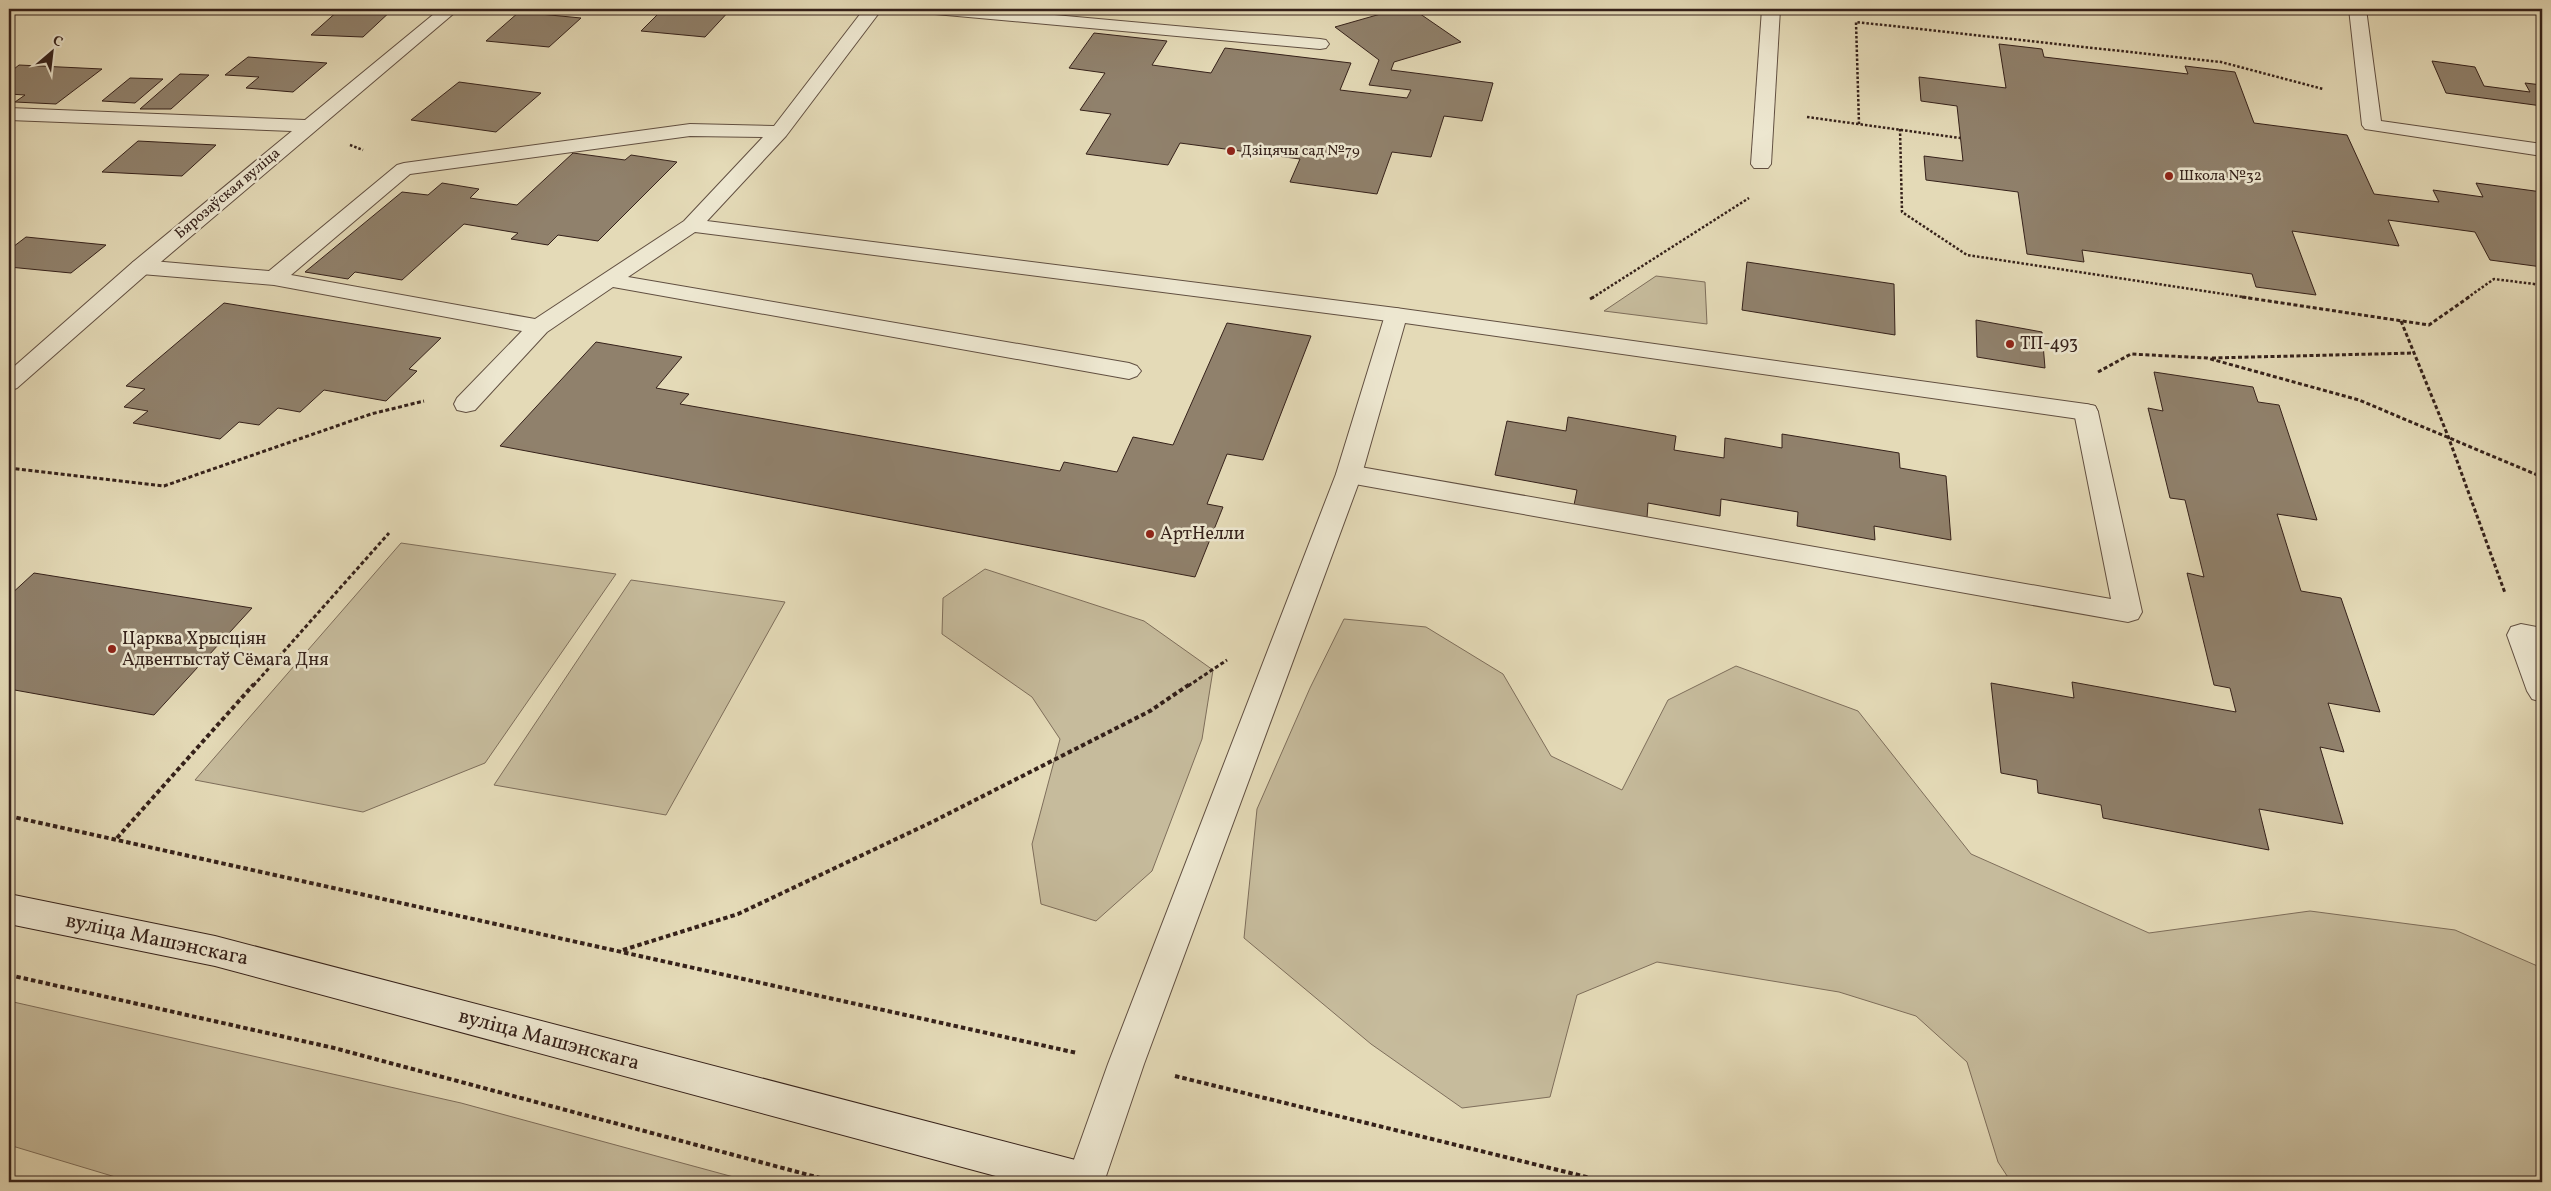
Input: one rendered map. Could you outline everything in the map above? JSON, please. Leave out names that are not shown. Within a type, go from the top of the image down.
[{"type":"street","name":"Бярозаўская вуліца","points":[[9,383],[141,267],[450,9]]},
{"type":"street","points":[[466,404],[539,327],[691,225],[780,132],[873,9]]},
{"type":"street","points":[[935,9],[1320,44]]},
{"type":"street","points":[[1761,164],[1766,111],[1771,9]]},
{"type":"street","points":[[2358,9],[2372,125],[2542,150]]},
{"type":"street","points":[[9,114],[310,126]]},
{"type":"street","points":[[274,278],[404,169],[690,130],[780,132]]},
{"type":"street","points":[[691,225],[1534,334],[2086,412],[2128,612],[1350,474]]},
{"type":"street","points":[[141,267],[274,278],[539,327]]},
{"type":"street","points":[[608,280],[1129,371]]},
{"type":"street","points":[[1086,1182],[1126,1064],[1350,474],[1396,316]]},
{"type":"street","points":[[2531,637],[2542,691]]},
{"type":"street","name":"вуліца Машэнскага","points":[[9,909],[215,951],[1086,1182]]},
{"type":"path","points":[[1859,124],[1856,22],[2221,62],[2369,101]]},
{"type":"path","points":[[1766,111],[1960,138]]},
{"type":"path","points":[[310,126],[404,169]]},
{"type":"path","points":[[1900,129],[1902,212],[1967,255],[2429,325],[2494,279],[2542,286]]},
{"type":"path","points":[[1534,334],[1753,195],[1761,164]]},
{"type":"path","points":[[2401,321],[2531,637]]},
{"type":"path","points":[[2086,412],[2094,374],[2131,354],[2207,358],[2414,353]]},
{"type":"path","points":[[2207,358],[2359,400],[2542,477]]},
{"type":"path","points":[[9,468],[164,486],[371,414],[424,402],[466,404]]},
{"type":"path","points":[[117,838],[389,533]]},
{"type":"path","points":[[621,951],[738,914],[932,822],[1150,710],[1231,657]]},
{"type":"path","points":[[9,816],[117,838],[1126,1064],[1607,1182]]},
{"type":"path","points":[[9,975],[334,1048],[834,1182]]},
{"type":"shaded area","points":[[1656,276],[1705,282],[1707,324],[1604,311]]},
{"type":"shaded area","points":[[401,543],[616,574],[485,763],[363,812],[195,780]]},
{"type":"shaded area","points":[[985,569],[1144,621],[1213,670],[1202,739],[1152,871],[1096,921],[1041,904],[1032,844],[1060,739],[1032,697],[942,634],[943,598]]},
{"type":"shaded area","points":[[631,580],[785,602],[666,815],[494,785]]},
{"type":"shaded area","points":[[1344,619],[1426,627],[1503,674],[1551,756],[1622,790],[1668,700],[1736,666],[1858,711],[1971,854],[2149,933],[2310,911],[2455,930],[2542,968],[2542,1182],[2011,1182],[1998,1162],[1967,1062],[1916,1016],[1839,992],[1657,962],[1577,995],[1550,1097],[1462,1108],[1371,1044],[1244,938],[1257,809],[1310,688]]},
{"type":"shaded area","points":[[9,1001],[461,1103],[752,1182],[132,1182],[9,1145]]},
{"type":"building","points":[[340,9],[393,9],[363,37],[311,35]]},
{"type":"building","points":[[663,9],[731,9],[705,37],[641,31]]},
{"type":"building","points":[[1398,9],[1413,9],[1461,42],[1394,62],[1391,70],[1493,83],[1482,121],[1444,116],[1431,157],[1392,152],[1377,194],[1290,182],[1300,159],[1180,143],[1168,165],[1086,154],[1111,114],[1080,110],[1105,73],[1069,68],[1094,33],[1167,41],[1152,65],[1211,73],[1225,48],[1351,63],[1340,90],[1407,98],[1411,90],[1369,85],[1379,60],[1335,27]]},
{"type":"building","points":[[519,12],[581,18],[549,47],[486,41]]},
{"type":"building","points":[[1999,44],[2042,49],[2044,57],[2188,74],[2185,66],[2235,72],[2254,123],[2347,135],[2374,194],[2439,202],[2433,190],[2483,197],[2476,183],[2542,192],[2542,267],[2490,260],[2475,232],[2388,220],[2399,246],[2292,231],[2316,295],[2256,287],[2252,274],[2082,250],[2084,262],[2027,254],[2018,192],[1926,180],[1924,156],[1963,161],[1957,106],[1921,101],[1919,77],[2006,88]]},
{"type":"building","points":[[248,57],[327,63],[293,92],[246,88],[259,77],[225,75]]},
{"type":"building","points":[[2432,61],[2475,67],[2484,86],[2530,92],[2525,83],[2542,85],[2542,106],[2446,93]]},
{"type":"building","points":[[19,65],[102,69],[56,104],[15,102],[25,95],[9,94],[9,73]]},
{"type":"building","points":[[180,74],[209,75],[171,109],[140,109]]},
{"type":"building","points":[[130,78],[163,79],[135,103],[102,101]]},
{"type":"building","points":[[459,82],[541,93],[496,132],[411,120]]},
{"type":"building","points":[[138,141],[216,145],[182,176],[102,172]]},
{"type":"building","points":[[573,153],[625,160],[631,155],[677,162],[598,241],[558,235],[548,245],[511,239],[518,233],[464,224],[402,280],[355,272],[348,279],[305,272],[402,192],[428,195],[442,183],[479,189],[470,198],[517,205]]},
{"type":"building","points":[[26,237],[106,245],[71,273],[9,267],[9,250]]},
{"type":"building","points":[[1747,262],[1894,284],[1895,335],[1742,310]]},
{"type":"building","points":[[224,303],[441,338],[409,369],[417,371],[386,401],[324,390],[300,412],[278,408],[259,425],[239,422],[220,439],[133,423],[148,411],[124,407],[145,389],[126,386]]},
{"type":"building","name":"ТП-493","points":[[1976,320],[2042,332],[2045,368],[1977,357]]},
{"type":"building","points":[[1227,323],[1311,336],[1263,460],[1227,454],[1207,504],[1223,507],[1195,577],[500,446],[596,342],[682,357],[656,388],[689,394],[680,404],[1060,471],[1064,462],[1117,472],[1133,437],[1173,445]]},
{"type":"building","points":[[2154,372],[2253,387],[2258,402],[2279,405],[2317,520],[2277,514],[2301,591],[2341,598],[2380,712],[2328,703],[2344,752],[2320,747],[2343,824],[2259,809],[2269,850],[2103,818],[2101,805],[2038,793],[2037,780],[2001,773],[1991,683],[2074,698],[2072,682],[2236,712],[2230,688],[2214,685],[2187,573],[2204,577],[2185,500],[2170,498],[2148,408],[2163,411]]},
{"type":"building","points":[[1568,417],[1676,436],[1674,450],[1724,458],[1725,438],[1782,448],[1782,434],[1899,453],[1900,468],[1946,476],[1951,540],[1874,526],[1875,540],[1797,526],[1798,512],[1721,499],[1720,516],[1648,503],[1647,518],[1574,505],[1577,490],[1495,475],[1507,421],[1566,431]]},
{"type":"building","name":"Царква Хрысціян Адвентыстаў Сёмага Дня","points":[[34,573],[252,608],[154,715],[9,689],[9,596]]},
{"type":"place","name":"Дзіцячы сад №79","points":[[1231,151]]},
{"type":"place","name":"Школа №32","points":[[2169,176]]},
{"type":"place","name":"ТП-493","points":[[2010,344]]},
{"type":"place","name":"АртНелли","points":[[1150,534]]},
{"type":"place","name":"Царква Хрысціян Адвентыстаў Сёмага Дня","points":[[112,649]]}]
